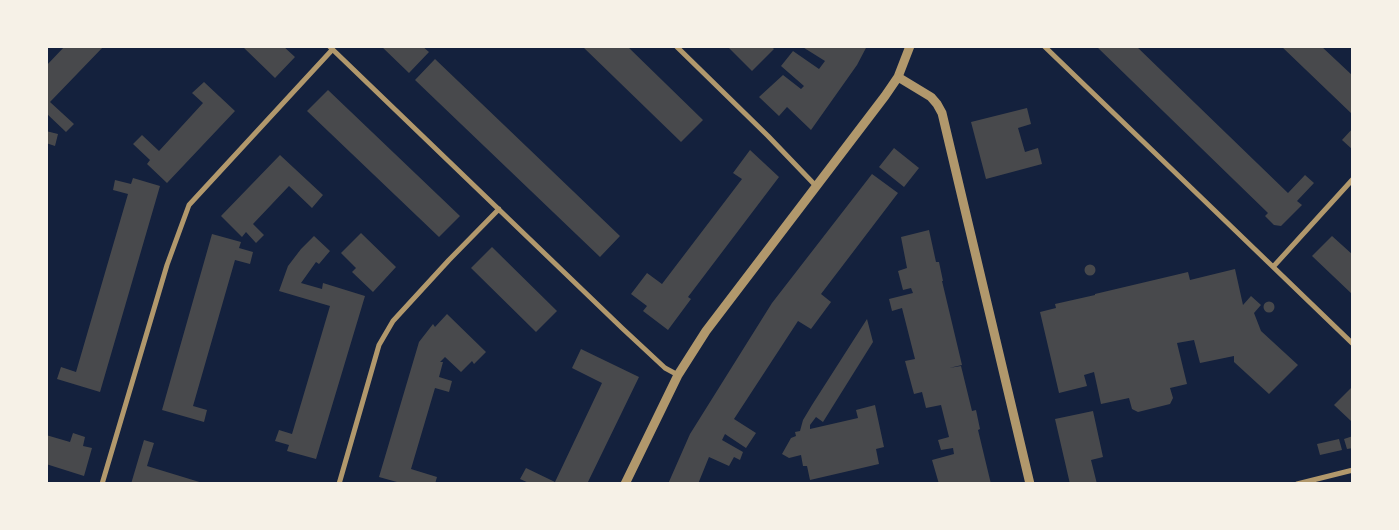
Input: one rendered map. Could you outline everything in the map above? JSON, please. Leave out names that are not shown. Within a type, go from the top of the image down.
[{"type":"street","points":[[676,46],[768,136],[815,186]]},
{"type":"street","points":[[625,484],[678,375],[706,331],[898,77],[910,46]]},
{"type":"street","points":[[1044,46],[1353,344]]},
{"type":"street","points":[[102,484],[167,265],[189,205],[330,48],[665,368],[678,375]]},
{"type":"street","points":[[898,77],[931,97],[942,113],[1030,484]]},
{"type":"street","points":[[1273,267],[1353,179]]},
{"type":"street","points":[[339,484],[379,346],[388,329],[393,321],[449,260],[499,209]]},
{"type":"street","points":[[1297,484],[1353,470]]},
{"type":"building","points":[[65,46],[104,46],[50,102],[74,124],[66,132],[46,113],[46,66]]},
{"type":"building","points":[[242,46],[283,46],[295,57],[275,78]]},
{"type":"building","points":[[381,46],[422,46],[429,52],[409,73]]},
{"type":"building","points":[[582,46],[627,46],[703,120],[681,142]]},
{"type":"building","points":[[727,46],[771,46],[774,49],[752,71]]},
{"type":"building","points":[[801,46],[867,46],[857,65],[811,130],[787,107],[779,116],[759,97],[783,75],[801,89],[804,86],[781,66],[793,51],[819,69],[825,61]]},
{"type":"building","points":[[1096,46],[1136,46],[1288,193],[1305,175],[1314,183],[1297,201],[1302,205],[1281,226],[1274,225],[1265,216],[1268,213]]},
{"type":"building","points":[[1281,46],[1321,46],[1353,76],[1353,115]]},
{"type":"building","points":[[435,59],[620,236],[600,257],[415,80]]},
{"type":"building","points":[[204,82],[235,111],[167,183],[147,164],[150,160],[133,144],[142,135],[159,151],[203,103],[192,93]]},
{"type":"building","points":[[328,90],[460,216],[439,237],[307,111]]},
{"type":"building","points":[[1027,108],[1031,124],[1018,128],[1025,152],[1038,148],[1042,164],[986,179],[971,122]]},
{"type":"building","points":[[1353,128],[1353,150],[1342,140]]},
{"type":"building","points":[[46,131],[58,134],[55,146],[46,143]]},
{"type":"building","points":[[894,148],[919,168],[904,187],[879,167]]},
{"type":"building","points":[[750,150],[779,177],[688,297],[691,299],[668,330],[643,311],[647,306],[631,294],[647,273],[662,284],[742,179],[733,173]]},
{"type":"building","points":[[280,155],[323,195],[312,208],[289,186],[253,224],[264,235],[256,243],[246,232],[242,237],[221,216]]},
{"type":"building","points":[[872,174],[898,193],[821,294],[831,302],[811,329],[798,321],[734,419],[756,433],[746,448],[725,434],[722,440],[743,452],[740,460],[734,457],[729,466],[709,457],[698,484],[668,484],[690,434],[772,303]]},
{"type":"building","points":[[133,178],[160,186],[100,392],[57,379],[61,367],[76,372],[128,194],[113,190],[115,180],[131,184]]},
{"type":"building","points":[[929,230],[936,262],[939,262],[962,365],[949,368],[961,366],[972,411],[976,410],[980,429],[978,430],[991,484],[939,484],[932,460],[954,454],[953,448],[941,450],[938,440],[949,437],[941,405],[926,408],[922,392],[914,394],[905,361],[915,359],[902,308],[892,311],[889,299],[913,293],[911,288],[903,290],[898,271],[907,268],[901,237]]},
{"type":"building","points":[[361,233],[396,267],[373,292],[352,272],[356,268],[341,253]]},
{"type":"building","points":[[212,234],[241,242],[239,248],[253,252],[250,264],[235,260],[193,406],[207,410],[204,422],[162,410]]},
{"type":"building","points":[[314,236],[330,251],[319,264],[316,262],[301,283],[322,289],[323,283],[365,296],[316,459],[287,451],[289,445],[275,441],[279,430],[292,434],[330,306],[279,291],[288,266]]},
{"type":"building","points":[[1332,236],[1353,255],[1353,295],[1312,256]]},
{"type":"building","points":[[492,247],[557,311],[536,332],[471,268]]},
{"type":"building","points":[[1088,265],[1092,265],[1095,270],[1094,274],[1088,275],[1085,272],[1085,268]]},
{"type":"building","points":[[1235,269],[1243,305],[1251,296],[1261,305],[1254,313],[1261,331],[1298,365],[1269,394],[1234,362],[1234,356],[1200,363],[1194,340],[1177,343],[1187,384],[1170,388],[1173,398],[1170,404],[1138,412],[1132,409],[1129,398],[1101,404],[1094,372],[1084,375],[1087,386],[1059,393],[1040,312],[1056,308],[1055,304],[1188,272],[1190,280]]},
{"type":"building","points":[[1269,301],[1275,307],[1269,313],[1263,307]]},
{"type":"building","points":[[447,314],[486,352],[474,364],[472,361],[461,372],[445,357],[440,362],[443,362],[439,377],[452,381],[449,392],[435,388],[411,469],[437,477],[435,484],[404,484],[379,477],[419,342],[433,324],[435,327]]},
{"type":"building","points":[[867,319],[873,342],[823,422],[816,417],[810,425],[810,429],[858,418],[856,410],[875,405],[884,447],[876,449],[879,464],[810,480],[807,466],[803,466],[801,455],[789,458],[782,454],[791,438],[796,436],[795,432],[800,431],[803,420]]},
{"type":"building","points":[[581,349],[639,377],[587,484],[531,484],[520,479],[526,468],[555,482],[602,383],[572,368]]},
{"type":"building","points":[[1353,386],[1353,419],[1351,421],[1334,405]]},
{"type":"building","points":[[1093,411],[1103,457],[1091,460],[1097,484],[1070,484],[1055,419]]},
{"type":"building","points":[[73,433],[85,437],[83,446],[92,448],[84,476],[46,464],[46,435],[70,442]]},
{"type":"building","points":[[1353,436],[1353,448],[1347,449],[1344,439]]},
{"type":"building","points":[[1339,439],[1342,450],[1320,455],[1317,444]]},
{"type":"building","points":[[144,440],[154,443],[147,466],[206,484],[131,484]]}]
